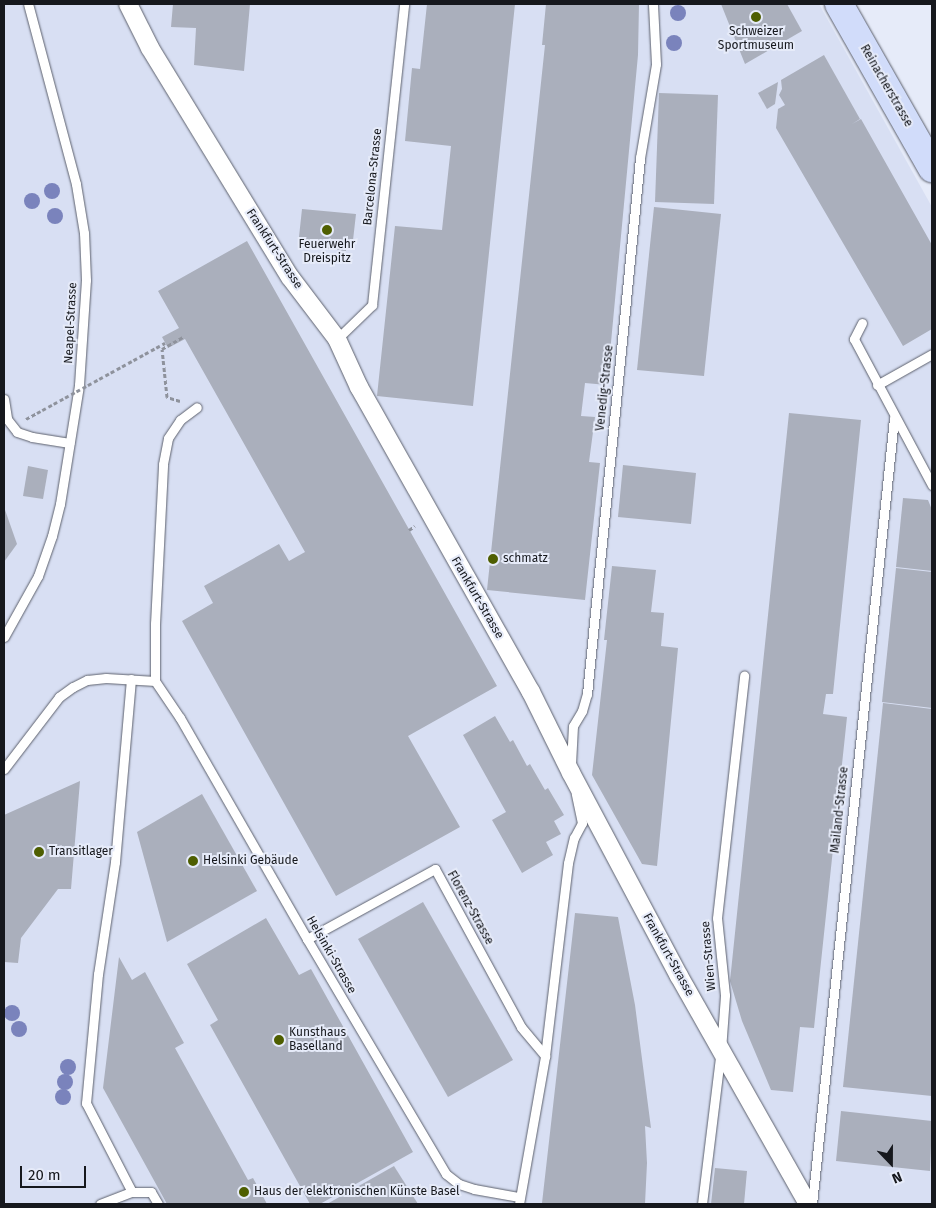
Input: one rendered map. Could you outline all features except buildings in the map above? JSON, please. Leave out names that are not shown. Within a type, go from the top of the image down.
[{"type":"main road","name":"Reinacherstrasse","points":[[839,4],[932,168]]},
{"type":"street","name":"Frankfurt-Strasse","points":[[128,4],[150,48],[290,278],[337,339],[359,387],[531,692],[571,773],[678,976],[810,1204]]},
{"type":"lane","name":"Neapel-Strasse","points":[[4,637],[38,576],[52,536],[60,504],[80,385],[86,280],[84,233],[76,184],[28,4]]},
{"type":"lane","name":"Barcelona-Strasse","points":[[337,339],[372,305],[404,4]]},
{"type":"lane","name":"Venedig-Strasse","points":[[571,773],[573,726],[582,711],[588,694],[640,158],[656,64],[653,4]]},
{"type":"lane","points":[[862,323],[854,339],[894,418],[932,486]]},
{"type":"lane","points":[[878,385],[932,354]]},
{"type":"lane","points":[[4,399],[7,419],[17,432],[32,437],[70,443]]},
{"type":"lane","points":[[4,769],[43,716],[66,692],[87,680],[106,678],[155,681],[154,624],[163,464],[168,438],[180,420],[197,407]]},
{"type":"lane","name":"Mailand-Strasse","points":[[810,1204],[894,418]]},
{"type":"lane","name":"Wien-Strasse","points":[[702,1204],[721,1050],[725,996],[717,918],[744,676]]},
{"type":"lane","points":[[131,680],[115,862],[98,974],[86,1103],[132,1192]]},
{"type":"lane","name":"Helsinki-Strasse","points":[[155,681],[180,718],[307,939],[446,1174],[459,1184],[519,1201]]},
{"type":"lane","points":[[519,1201],[545,1056],[568,863],[574,838],[582,823],[571,773]]},
{"type":"lane","name":"Florenz-Strasse","points":[[307,939],[435,869],[521,1027],[545,1056]]},
{"type":"lane","points":[[100,1204],[132,1192],[151,1192],[158,1204]]},
{"type":"path","points":[[183,337],[162,348],[167,397],[197,407]]},
{"type":"path","points":[[37,413],[165,343]]},
{"type":"shaded area","points":[[4,4],[819,4],[932,207],[932,1204],[4,1204]]},
{"type":"place","name":"Schweizer Sportmuseum","points":[[756,17]]},
{"type":"place","name":"Feuerwehr Dreispitz","points":[[327,230]]},
{"type":"place","name":"schmatz","points":[[493,559]]},
{"type":"place","name":"Transitlager","points":[[39,852]]},
{"type":"place","name":"Helsinki Gebäude","points":[[193,861]]},
{"type":"place","name":"Kunsthaus Baselland","points":[[279,1040]]},
{"type":"place","name":"Haus der elektronischen Künste Basel","points":[[244,1192]]}]
